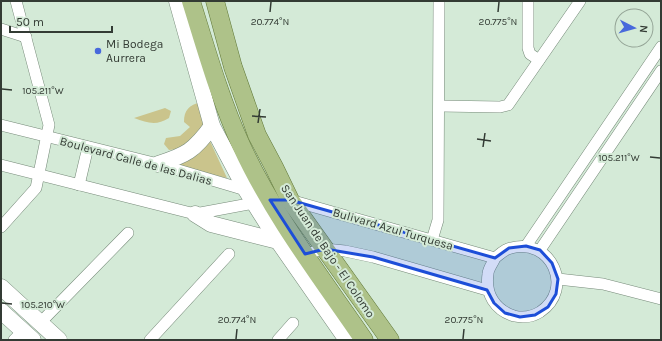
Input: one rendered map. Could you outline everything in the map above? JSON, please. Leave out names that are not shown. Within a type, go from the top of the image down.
[{"type":"main road","points":[[177,1],[212,126],[256,197],[278,241],[347,340]]},
{"type":"main road","name":"San Juan de Bajo - El Colomo","points":[[191,1],[223,102],[241,146],[256,197],[305,254],[364,340]]},
{"type":"main road","name":"San Juan de Bajo - El Colomo","points":[[215,1],[233,67],[257,135],[290,200],[390,340]]},
{"type":"main road","points":[[158,164],[190,152],[200,143],[212,126]]},
{"type":"main road","points":[[195,214],[211,224],[278,241]]},
{"type":"main road","points":[[1,287],[59,340]]},
{"type":"main road","points":[[1,311],[23,337]]},
{"type":"street","points":[[1,226],[36,188],[49,124],[16,1]]},
{"type":"street","points":[[432,240],[438,220],[440,106],[439,1]]},
{"type":"street","points":[[528,1],[528,48],[530,54],[539,60]]},
{"type":"street","points":[[440,106],[500,107],[508,105],[580,1]]},
{"type":"street","points":[[1,29],[26,36]]},
{"type":"street","points":[[526,246],[661,47]]},
{"type":"street","points":[[540,250],[661,71]]},
{"type":"street","name":"Boulevard Calle de las Dalias","points":[[1,125],[158,164],[256,197],[290,200]]},
{"type":"street","points":[[79,185],[88,147]]},
{"type":"street","name":"Boulevard Calle de las Dalias","points":[[1,165],[195,214],[256,197]]},
{"type":"street","name":"Bulivard Azul Turquesa","points":[[290,200],[495,258]]},
{"type":"street","points":[[40,323],[128,233]]},
{"type":"street","points":[[526,246],[540,250],[552,263],[558,279],[556,294],[548,307],[535,315],[520,317],[505,313],[494,304],[487,290],[488,273],[495,258],[509,248],[526,246]]},
{"type":"street","points":[[305,254],[325,249],[373,257],[487,290]]},
{"type":"street","points":[[150,340],[229,254]]},
{"type":"street","points":[[558,279],[603,284],[661,299]]},
{"type":"street","points":[[278,340],[293,323]]},
{"type":"highlighted area","points":[[270,200],[290,200],[495,258],[509,248],[526,246],[540,250],[552,263],[558,279],[556,294],[548,307],[535,315],[520,317],[505,313],[494,303],[487,290],[373,257],[325,249],[305,254]]},
{"type":"shaded area","points":[[201,102],[208,124],[186,148],[169,150],[164,144],[166,138],[180,136],[190,127],[184,122],[186,111],[190,106]]},
{"type":"shaded area","points":[[165,108],[171,111],[169,118],[164,121],[152,123],[134,118]]},
{"type":"shaded area","points":[[209,139],[227,178],[172,166]]},
{"type":"place","name":"Mi Bodega Aurrera","points":[[98,51]]}]
